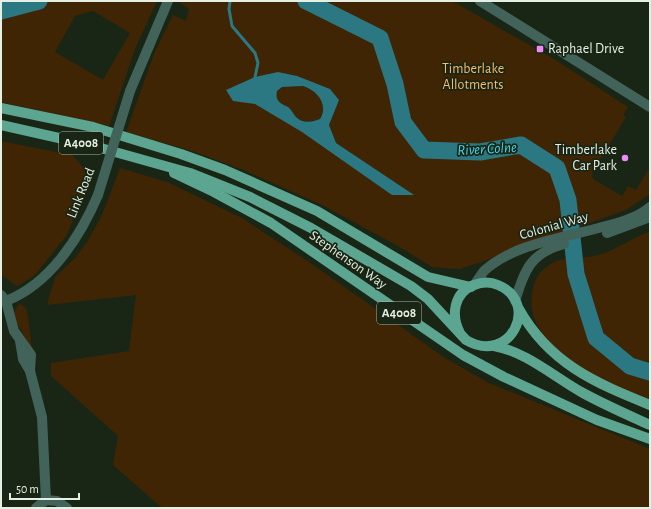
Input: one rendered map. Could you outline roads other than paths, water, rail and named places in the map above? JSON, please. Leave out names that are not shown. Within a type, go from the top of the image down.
[{"type":"main road","name":"Stephenson Way","points":[[1,108],[93,128],[181,154],[226,170],[317,211],[428,277],[472,286]]},
{"type":"main road","name":"Stephenson Way","points":[[1,125],[90,145],[190,173],[250,197],[311,228],[412,286],[428,299],[460,333]]},
{"type":"main road","name":"Stephenson Way","points":[[160,165],[271,223],[463,355],[504,377],[597,420],[650,439]]},
{"type":"main road","points":[[650,405],[603,385],[565,362],[534,334],[510,292],[495,283],[482,282],[472,286],[459,297],[455,305],[455,320],[460,333],[473,344],[506,348],[523,356],[584,393],[650,426]]},
{"type":"main road","points":[[494,346],[504,342],[515,329],[518,319],[516,303]]},
{"type":"street","name":"Link Road","points":[[3,298],[22,294],[52,268],[80,232],[98,195],[130,91],[168,1]]},
{"type":"street","points":[[480,1],[650,107]]},
{"type":"street","name":"Colonial Way","points":[[472,286],[485,270],[509,255],[600,231],[631,218],[650,207]]},
{"type":"street","name":"Colonial Way","points":[[600,231],[620,230],[650,217]]},
{"type":"street","name":"Colonial Way","points":[[516,303],[528,266],[552,244]]},
{"type":"street","points":[[3,298],[9,318],[20,341],[31,355],[30,371],[42,417],[46,500]]},
{"type":"street","points":[[36,508],[46,500],[57,501],[66,508]]},
{"type":"water","points":[[278,72],[297,76],[330,89],[339,100],[329,125],[336,143],[414,195],[392,195],[302,132],[255,104],[233,101],[226,90],[255,77]],"holes":[[[303,86],[317,95],[323,108],[320,119],[308,122],[302,121],[296,117],[288,107],[277,99],[277,91],[282,87]]]},
{"type":"waterway","name":"River Colne","points":[[1,11],[39,1]]},
{"type":"waterway","points":[[230,1],[229,9],[232,26],[255,53],[258,63],[255,77]]},
{"type":"waterway","name":"River Colne","points":[[306,1],[380,38],[395,84],[403,122],[424,150],[480,152],[521,145],[557,168],[568,200],[576,274],[596,338],[630,366],[650,372]]},
{"type":"place","name":"Raphael Drive","points":[[540,49]]},
{"type":"place","name":"Timberlake Car Park","points":[[625,158]]},
{"type":"park label","name":"Timberlake Allotments","points":[[473,78]]}]
